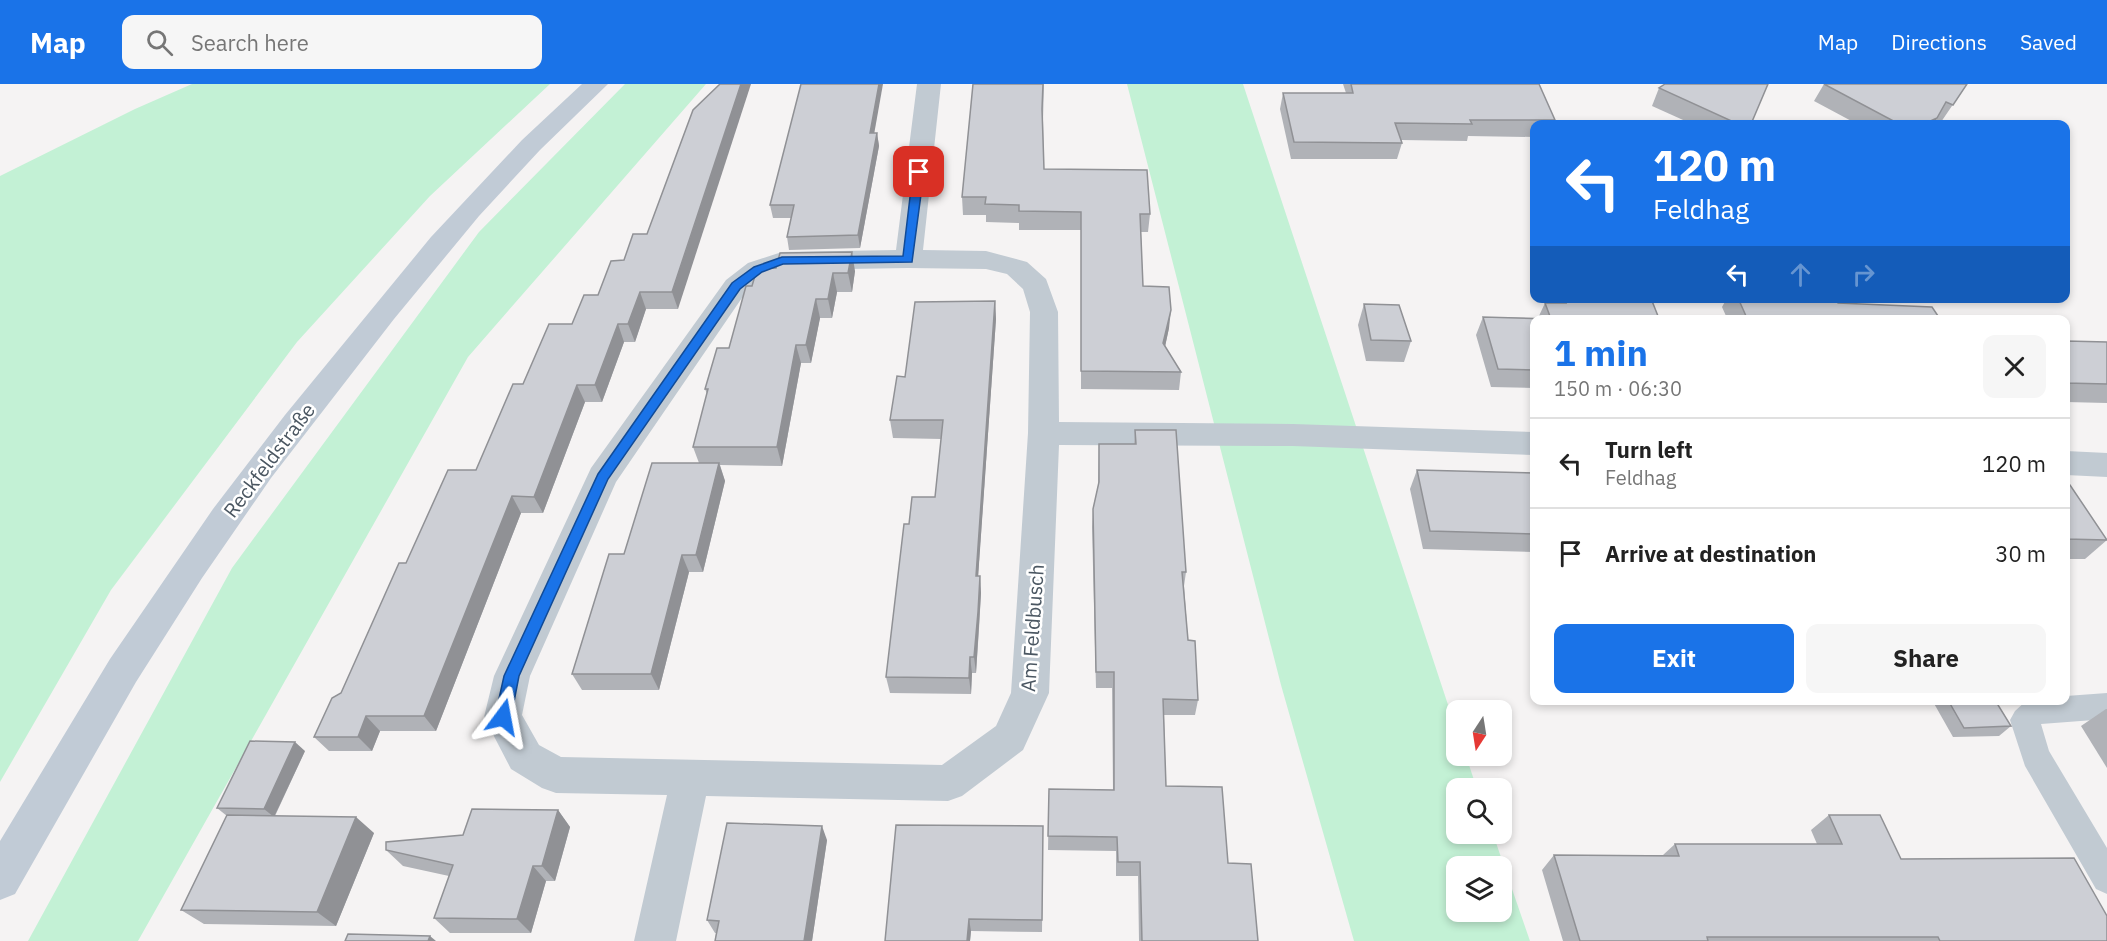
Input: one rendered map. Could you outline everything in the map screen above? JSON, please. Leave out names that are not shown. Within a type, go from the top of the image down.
[{"type":"street","name":"Reckfeldstraße","points":[[0,880],[64,767],[170,598],[260,469],[438,244],[569,107],[596,84]]},
{"type":"street","points":[[908,260],[929,84]]},
{"type":"street","name":"Am Feldbusch","points":[[908,260],[986,261],[1017,268],[1036,285],[1044,312],[1044,433],[1030,693],[1010,738],[948,783],[556,775],[525,757],[503,717],[512,676],[602,477],[736,286],[758,269],[782,261],[908,260]]},
{"type":"street","points":[[1044,433],[1293,435],[1530,444]]},
{"type":"street","points":[[2070,463],[2107,465]]},
{"type":"street","points":[[655,941],[690,779]]},
{"type":"lane","points":[[2107,706],[2036,710],[2025,720],[2036,756],[2107,878]]},
{"type":"green space","points":[[192,84],[550,84],[430,196],[297,342],[111,590],[0,782],[0,176],[135,109]]},
{"type":"green space","points":[[625,84],[706,84],[468,357],[138,941],[28,941],[232,568],[479,232]]},
{"type":"green space","points":[[1127,84],[1243,84],[1446,700],[1446,766],[1469,766],[1473,778],[1446,778],[1446,844],[1496,844],[1501,856],[1446,856],[1446,922],[1512,922],[1512,889],[1530,941],[1354,941],[1281,685]]},
{"type":"building","points":[[720,84],[741,84],[672,292],[640,292],[628,324],[618,324],[595,385],[577,385],[534,497],[512,496],[424,716],[366,716],[358,737],[314,737],[332,698],[341,693],[399,563],[406,563],[448,470],[476,470],[513,384],[523,384],[549,324],[572,324],[584,295],[598,295],[611,261],[624,260],[633,234],[647,234],[693,110]]},
{"type":"building","points":[[801,84],[879,84],[870,133],[877,133],[858,235],[787,237],[794,205],[770,205]]},
{"type":"building","points":[[973,84],[1043,84],[1044,169],[1147,170],[1150,214],[1140,214],[1143,286],[1169,287],[1171,310],[1163,343],[1181,372],[1081,371],[1081,212],[1019,211],[1019,205],[985,204],[986,197],[962,197]]},
{"type":"building","points":[[1351,84],[1539,84],[1555,120],[1470,120],[1472,124],[1395,123],[1402,143],[1294,142],[1283,93],[1353,93]]},
{"type":"building","points":[[1665,84],[1768,84],[1753,120],[1729,120],[1659,88]]},
{"type":"building","points":[[1824,84],[1967,84],[1953,105],[1946,102],[1937,118],[1933,120],[1892,120]]},
{"type":"building","points":[[852,252],[848,273],[833,273],[828,299],[816,299],[806,345],[796,345],[777,447],[693,447],[708,389],[705,389],[717,348],[729,348],[746,286],[752,286],[757,269],[776,268],[780,253]]},
{"type":"building","points":[[995,301],[976,576],[980,576],[978,612],[974,657],[970,657],[969,678],[886,677],[904,524],[909,524],[912,497],[935,497],[943,420],[890,420],[897,376],[905,377],[915,302]]},
{"type":"building","points":[[1545,303],[1566,303],[1653,303],[1658,315],[1550,315]]},
{"type":"building","points":[[1740,303],[1838,303],[1932,307],[1937,315],[1746,315]]},
{"type":"building","points":[[1364,304],[1399,305],[1411,341],[1371,340]]},
{"type":"building","points":[[1483,317],[1530,318],[1530,370],[1498,369]]},
{"type":"building","points":[[2070,341],[2107,342],[2107,384],[2070,383]]},
{"type":"building","points":[[1135,430],[1176,430],[1186,572],[1182,572],[1188,640],[1195,641],[1198,700],[1163,699],[1166,786],[1222,787],[1228,863],[1251,864],[1258,941],[1142,941],[1140,862],[1118,862],[1117,837],[1048,836],[1049,789],[1114,790],[1114,672],[1096,672],[1093,509],[1099,482],[1099,444],[1136,444]]},
{"type":"building","points":[[652,463],[719,463],[696,555],[682,555],[651,674],[572,674],[609,554],[624,554]]},
{"type":"building","points":[[1417,470],[1530,473],[1530,534],[1430,531]]},
{"type":"building","points":[[2070,485],[2107,540],[2070,539]]},
{"type":"building","points":[[1951,705],[1998,705],[2011,726],[1964,728]]},
{"type":"building","points":[[250,741],[295,742],[264,809],[217,808]]},
{"type":"building","points":[[472,809],[558,810],[542,866],[533,866],[517,919],[434,918],[453,865],[386,850],[386,842],[463,835]]},
{"type":"building","points":[[227,815],[356,817],[317,912],[181,910]]},
{"type":"building","points":[[1829,815],[1880,815],[1901,859],[2074,858],[2107,916],[2107,941],[1940,941],[1938,937],[1707,937],[1708,941],[1580,941],[1554,855],[1679,856],[1675,844],[1842,844]]},
{"type":"building","points":[[727,823],[822,826],[804,941],[715,941],[719,921],[707,920]]},
{"type":"building","points":[[896,825],[1043,826],[1042,920],[969,919],[967,941],[885,941]]},
{"type":"building","points":[[348,934],[430,936],[428,941],[345,941]]},
{"type":"route","points":[[503,717],[512,676],[602,477],[736,286],[758,269],[782,261],[908,260],[919,172]]}]
